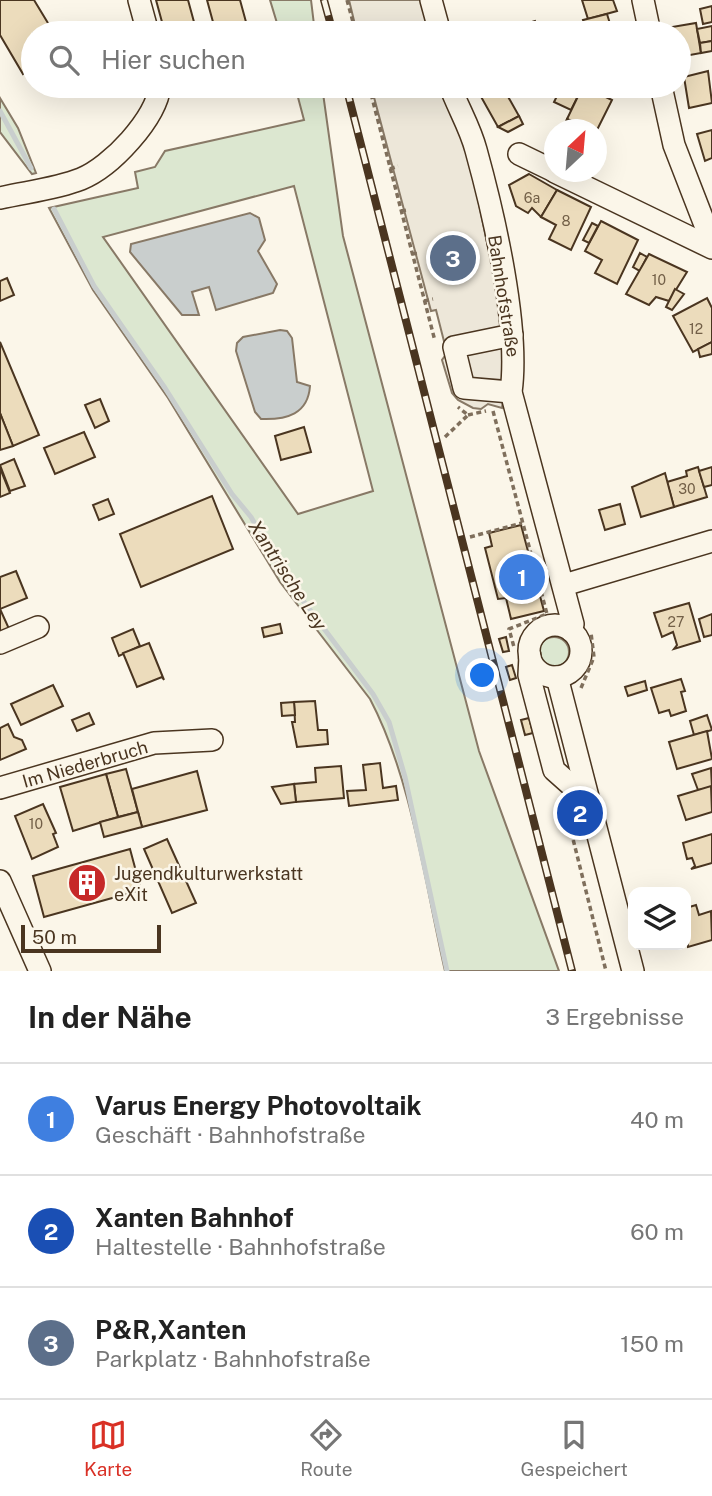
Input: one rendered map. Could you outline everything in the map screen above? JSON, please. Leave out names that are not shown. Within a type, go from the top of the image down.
[{"type":"street","points":[[139,0],[145,21]]},
{"type":"street","points":[[431,0],[437,21]]},
{"type":"street","points":[[643,0],[647,21]]},
{"type":"street","points":[[0,198],[82,179],[136,138],[156,98]]},
{"type":"street","name":"Bahnhofstraße","points":[[455,98],[476,150],[512,335],[515,364],[511,392],[573,624],[580,628],[580,658],[567,674],[558,677]]},
{"type":"street","points":[[664,98],[674,145],[712,243]]},
{"type":"street","points":[[519,154],[544,166]]},
{"type":"street","points":[[577,182],[712,248]]},
{"type":"street","points":[[511,392],[464,388],[454,347],[512,335]]},
{"type":"street","points":[[564,585],[712,541]]},
{"type":"street","points":[[522,652],[530,647],[538,632],[555,625],[580,628]]},
{"type":"street","points":[[0,643],[38,627]]},
{"type":"street","points":[[522,652],[540,671],[558,677],[633,971]]},
{"type":"street","points":[[522,652],[554,770],[590,802]]},
{"type":"street","name":"Im Niederbruch","points":[[0,788],[154,743],[212,740]]},
{"type":"street","points":[[0,881],[40,971]]},
{"type":"path","points":[[347,0],[353,21]]},
{"type":"path","points":[[372,98],[438,353]]},
{"type":"path","points":[[379,125],[384,123]]},
{"type":"path","points":[[390,169],[398,166]]},
{"type":"path","points":[[401,211],[408,210]]},
{"type":"path","points":[[412,254],[420,253]]},
{"type":"path","points":[[424,301],[433,299]]},
{"type":"path","points":[[451,401],[468,415]]},
{"type":"path","points":[[445,437],[468,415],[493,410],[547,614],[509,629],[522,652]]},
{"type":"path","points":[[470,537],[544,516]]},
{"type":"path","points":[[580,628],[594,657],[581,695]]},
{"type":"path","points":[[565,807],[606,971]]},
{"type":"path","points":[[603,962],[611,958]]},
{"type":"green space","points":[[270,0],[311,0],[314,21],[276,21]]},
{"type":"green space","points":[[0,98],[18,128],[36,173],[32,174],[0,132]]},
{"type":"green space","points":[[298,98],[324,98],[343,236],[479,751],[559,971],[445,971],[407,797],[397,763],[370,699],[280,582],[168,398],[93,290],[49,208],[138,188],[135,172],[155,167],[165,151],[304,120]],"holes":[[[294,186],[373,491],[298,514],[103,237]]]},
{"type":"green space","points":[[554,637],[560,638],[568,646],[568,658],[560,666],[554,667],[548,666],[540,658],[539,652],[540,646],[548,638]]},
{"type":"shaded area","points":[[349,0],[421,0],[429,21],[354,21]]},
{"type":"shaded area","points":[[374,98],[449,98],[467,146],[495,281],[506,372],[502,408],[488,404],[481,409],[473,408],[458,400],[452,393],[442,360],[447,353],[436,310],[431,311]]},
{"type":"shaded area","points":[[250,213],[259,218],[265,240],[258,251],[277,284],[273,293],[216,310],[209,287],[192,292],[199,315],[182,315],[130,252],[131,244]]},
{"type":"shaded area","points":[[287,331],[292,338],[297,382],[310,386],[305,403],[300,409],[287,416],[261,419],[255,412],[236,351],[237,343],[243,337]]},
{"type":"building","points":[[0,0],[34,0],[47,21],[21,21],[21,71],[0,35]]},
{"type":"building","points":[[156,0],[188,0],[194,21],[162,21]]},
{"type":"building","points":[[207,0],[240,0],[246,21],[213,21]]},
{"type":"building","points":[[582,0],[613,0],[617,11],[588,19]]},
{"type":"building","points":[[712,6],[712,22],[703,24],[700,9]]},
{"type":"building","points":[[607,14],[609,21],[583,21]]},
{"type":"building","points":[[696,23],[701,53],[691,55],[691,24]]},
{"type":"building","points":[[712,26],[712,41],[700,43],[697,29]]},
{"type":"building","points":[[712,41],[712,51],[701,53],[700,43]]},
{"type":"building","points":[[708,71],[712,103],[689,108],[687,98],[691,98],[691,75]]},
{"type":"building","points":[[482,98],[509,98],[519,116],[498,127]]},
{"type":"building","points":[[556,98],[577,98],[571,110],[554,102]]},
{"type":"building","points":[[577,98],[612,100],[602,119],[567,119]]},
{"type":"building","points":[[519,116],[523,124],[508,132],[498,127]]},
{"type":"building","points":[[712,130],[712,158],[705,161],[697,134]]},
{"type":"building","points":[[529,174],[557,190],[541,217],[532,208],[528,213],[516,206],[509,185]]},
{"type":"building","points":[[557,190],[591,207],[571,250],[549,239],[556,225],[541,217]]},
{"type":"building","points":[[601,221],[638,240],[617,284],[595,273],[602,260],[585,251]]},
{"type":"building","points":[[592,223],[598,226],[589,243],[583,240]]},
{"type":"building","points":[[640,253],[647,257],[640,271],[633,267]]},
{"type":"building","points":[[649,254],[687,272],[669,301],[656,297],[649,305],[626,294]]},
{"type":"building","points":[[7,278],[14,295],[0,301],[0,281]]},
{"type":"building","points":[[675,289],[684,294],[672,310],[666,307]]},
{"type":"building","points":[[707,298],[712,308],[712,342],[693,352],[673,316]]},
{"type":"building","points":[[0,342],[39,435],[13,446],[0,413]]},
{"type":"building","points":[[712,342],[712,354],[700,357],[698,349]]},
{"type":"building","points":[[100,399],[109,421],[95,428],[85,405]]},
{"type":"building","points":[[0,413],[13,446],[0,450]]},
{"type":"building","points":[[304,427],[311,452],[281,460],[275,436]]},
{"type":"building","points":[[84,432],[95,457],[55,474],[44,448]]},
{"type":"building","points":[[14,459],[25,486],[10,491],[0,465]]},
{"type":"building","points":[[698,467],[707,497],[674,507],[667,482],[687,476],[686,471]]},
{"type":"building","points":[[712,467],[712,485],[704,487],[699,471]]},
{"type":"building","points":[[0,468],[10,493],[0,497]]},
{"type":"building","points":[[665,473],[674,507],[641,517],[632,487]]},
{"type":"building","points":[[212,496],[233,549],[141,587],[120,534]]},
{"type":"building","points":[[108,499],[114,514],[99,520],[93,505]]},
{"type":"building","points":[[620,504],[625,524],[605,530],[599,510]]},
{"type":"building","points":[[521,525],[544,611],[511,619],[506,598],[498,599],[485,548],[492,546],[489,533]]},
{"type":"building","points":[[16,571],[27,598],[0,609],[0,577]]},
{"type":"building","points":[[689,603],[700,641],[674,649],[677,645],[673,632],[662,637],[654,613]]},
{"type":"building","points":[[0,609],[10,631],[0,635]]},
{"type":"building","points":[[712,614],[712,635],[704,637],[699,619]]},
{"type":"building","points":[[280,624],[282,633],[264,637],[262,628]]},
{"type":"building","points":[[133,629],[140,646],[119,656],[112,638]]},
{"type":"building","points":[[506,637],[509,651],[503,652],[499,639]]},
{"type":"building","points":[[149,643],[164,680],[162,677],[137,687],[123,653]]},
{"type":"building","points":[[512,665],[516,678],[510,680],[506,667]]},
{"type":"building","points":[[681,679],[686,711],[671,716],[669,710],[659,713],[651,688]]},
{"type":"building","points":[[645,681],[647,690],[628,696],[625,687]]},
{"type":"building","points":[[53,685],[63,706],[21,725],[11,704]]},
{"type":"building","points":[[315,701],[318,730],[327,730],[328,744],[297,747],[292,722],[295,722],[294,702]]},
{"type":"building","points":[[294,702],[295,715],[282,716],[281,703]]},
{"type":"building","points":[[89,713],[94,724],[77,731],[72,720]]},
{"type":"building","points":[[707,715],[712,730],[694,735],[690,721]]},
{"type":"building","points":[[529,718],[533,733],[525,735],[521,720]]},
{"type":"building","points":[[8,724],[14,737],[22,740],[26,749],[0,760],[0,728]]},
{"type":"building","points":[[707,731],[712,759],[677,769],[669,742]]},
{"type":"building","points":[[380,763],[383,788],[396,786],[398,800],[349,806],[347,791],[366,790],[363,765]]},
{"type":"building","points":[[341,766],[344,798],[296,802],[294,784],[316,782],[315,768]]},
{"type":"building","points":[[711,768],[712,788],[698,790],[692,774]]},
{"type":"building","points":[[126,769],[138,812],[118,817],[106,774]]},
{"type":"building","points":[[197,771],[207,810],[142,827],[132,789]]},
{"type":"building","points":[[106,774],[118,817],[73,831],[60,787]]},
{"type":"building","points":[[294,784],[296,802],[281,804],[272,787]]},
{"type":"building","points":[[711,786],[712,812],[686,820],[678,796]]},
{"type":"building","points":[[43,804],[56,833],[53,834],[58,847],[32,859],[15,816]]},
{"type":"building","points":[[138,812],[142,827],[104,837],[100,822]]},
{"type":"building","points":[[712,834],[712,863],[691,869],[695,866],[692,858],[687,859],[683,843]]},
{"type":"building","points":[[167,839],[196,903],[172,913],[144,849]]},
{"type":"building","name":"Jugendkulturwerkstatt eXit","points":[[130,849],[141,890],[44,917],[33,876]]},
{"type":"building","points":[[696,905],[699,915],[711,911],[712,940],[691,946],[691,906]]},
{"type":"waterway","name":"Xantrische Ley","points":[[0,111],[31,168]]},
{"type":"waterway","name":"Xantrische Ley","points":[[54,209],[94,286],[165,388],[232,494],[251,517],[286,578],[373,694],[389,722],[405,777],[447,971]]},
{"type":"railway","points":[[324,0],[330,21]]},
{"type":"railway","points":[[349,98],[572,971]]},
{"type":"place","name":"P&R,Xanten","points":[[453,258]]},
{"type":"place","name":"Varus Energy Photovoltaik","points":[[522,577]]},
{"type":"place","name":"Xanten Bahnhof","points":[[580,813]]},
{"type":"place","name":"Jugendkulturwerkstatt eXit","points":[[87,883]]}]
